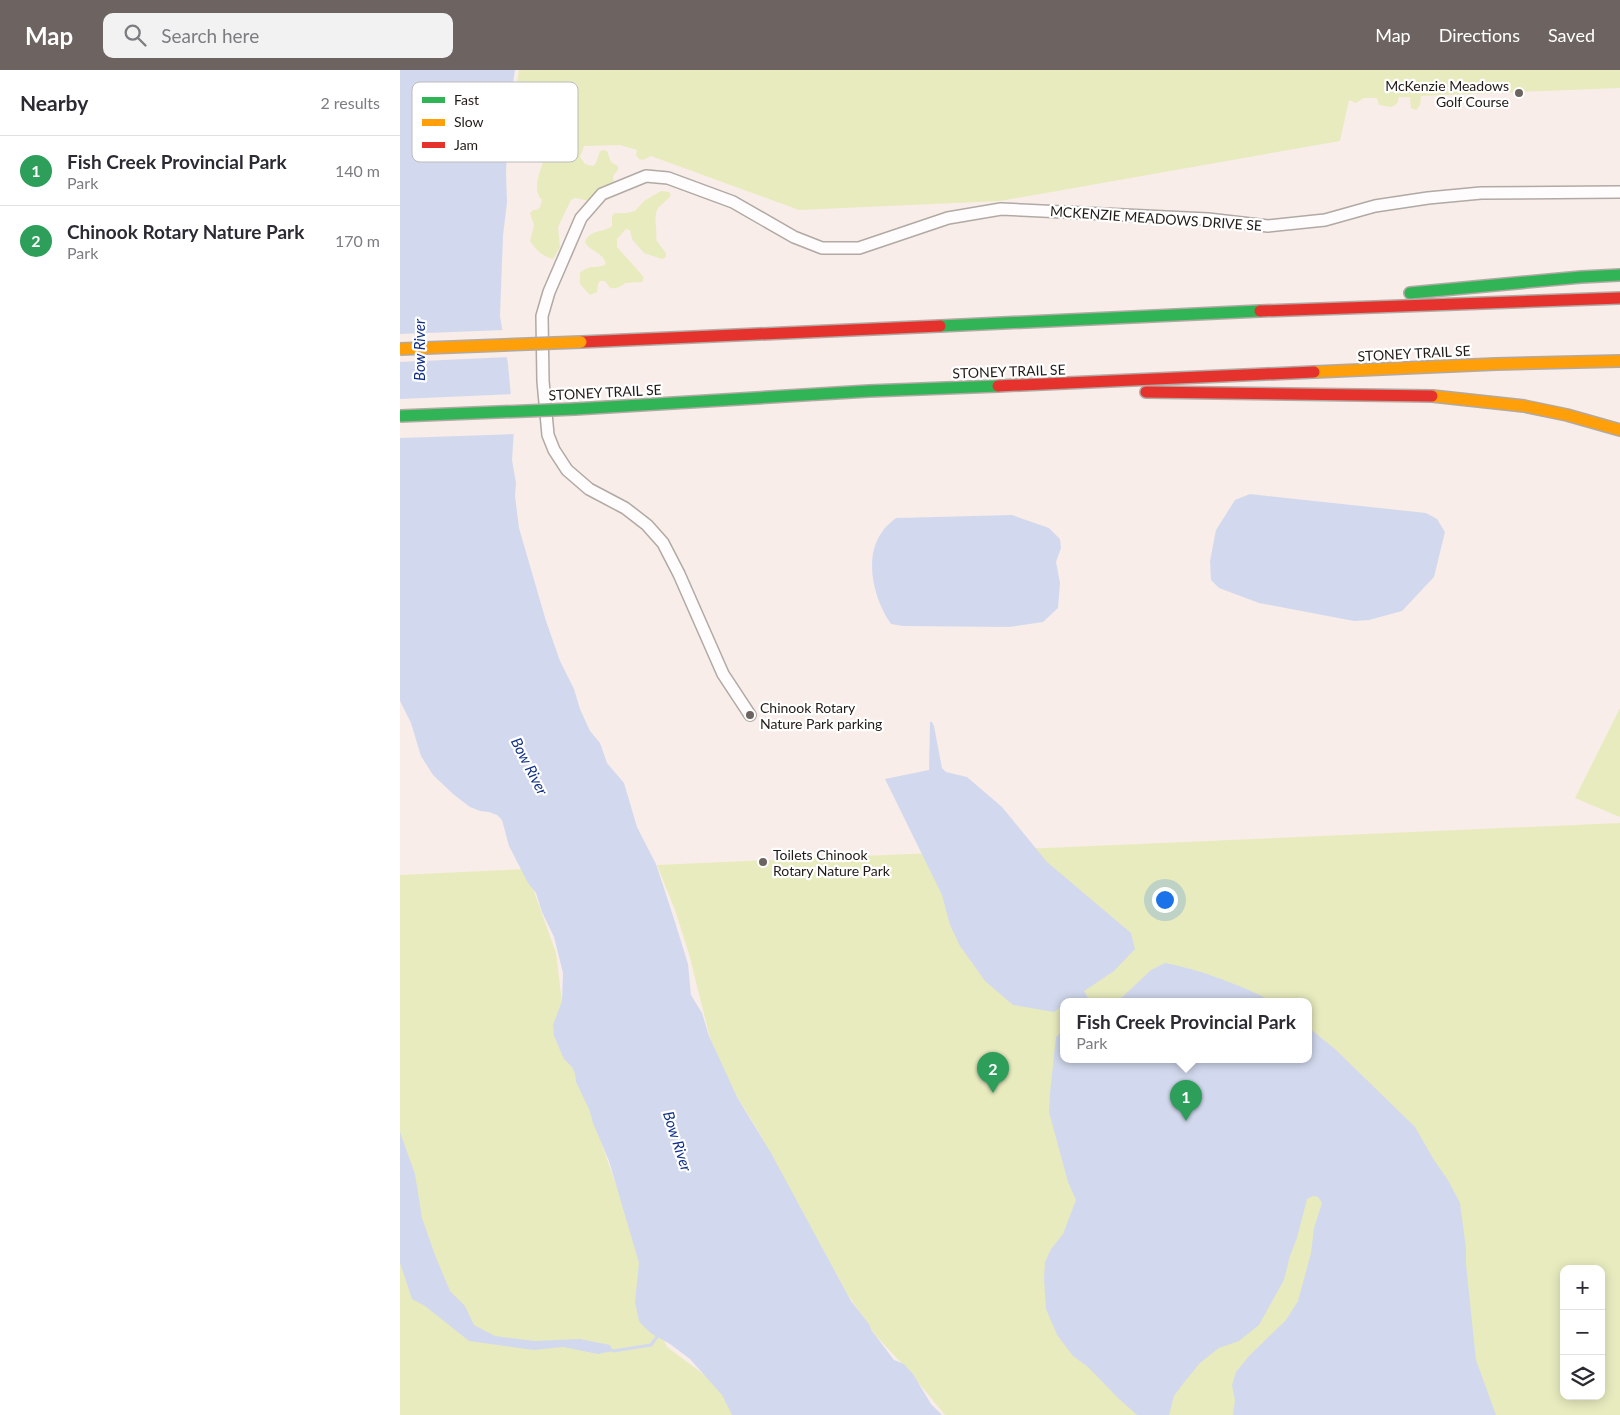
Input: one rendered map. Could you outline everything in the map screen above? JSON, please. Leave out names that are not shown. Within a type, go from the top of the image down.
[{"type":"highway","points":[[1307,309],[1416,292],[1620,274]]},
{"type":"highway","points":[[400,349],[1307,309],[1620,298]]},
{"type":"highway","name":"STONEY TRAIL SE","points":[[400,416],[575,409],[869,391],[1026,386],[1496,364],[1620,361]]},
{"type":"highway","points":[[1026,386],[1210,394],[1441,396],[1524,406],[1620,430]]},
{"type":"street","name":"MCKENZIE MEADOWS DRIVE SE","points":[[750,715],[723,674],[679,574],[663,543],[647,525],[625,508],[588,489],[567,470],[554,450],[548,435],[543,381],[542,316],[549,292],[581,218],[602,194],[646,176],[668,178],[732,202],[794,237],[822,248],[859,248],[948,218],[1001,209],[1208,219],[1268,226],[1325,220],[1375,206],[1480,193],[1620,192]]},
{"type":"green space","name":"McKenzie Meadows Golf Course","points":[[519,70],[1620,70],[1620,88],[1421,96],[1420,105],[1416,110],[1411,108],[1410,97],[1399,97],[1397,104],[1391,107],[1379,105],[1377,98],[1364,98],[1356,103],[1349,100],[1340,141],[1000,201],[799,210],[651,156],[643,160],[639,159],[636,155],[637,150],[620,145],[584,146],[580,157],[585,164],[593,166],[600,151],[607,151],[611,162],[618,166],[618,170],[613,176],[614,185],[589,201],[575,198],[571,200],[558,227],[560,247],[553,259],[540,252],[530,241],[534,225],[530,213],[540,207],[542,200],[537,191],[537,185],[543,162],[578,162],[578,82],[517,82]]},
{"type":"green space","points":[[661,191],[669,192],[671,195],[659,207],[656,214],[656,240],[666,253],[666,257],[662,259],[644,253],[632,239],[630,230],[626,229],[617,239],[617,247],[642,275],[644,278],[642,282],[625,283],[622,286],[610,288],[605,281],[600,281],[597,292],[590,295],[580,284],[580,273],[587,268],[606,264],[602,257],[587,245],[585,242],[587,238],[593,233],[612,226],[612,216],[615,213],[635,211],[644,201]]},
{"type":"green space","points":[[1620,708],[1620,817],[1575,798]]},
{"type":"green space","points":[[1620,823],[1620,1415],[945,1415],[908,1370],[876,1336],[846,1292],[757,1129],[728,1082],[710,1038],[689,954],[675,910],[657,865]]},
{"type":"green space","points":[[526,869],[556,953],[567,1043],[639,1252],[652,1316],[667,1347],[715,1383],[738,1415],[400,1415],[400,875]]},
{"type":"water","name":"Bow River","points":[[400,70],[515,70],[513,82],[412,82],[412,162],[506,162],[507,202],[503,236],[500,316],[508,364],[514,429],[512,460],[516,483],[515,496],[519,528],[546,621],[560,661],[574,689],[580,709],[590,731],[600,743],[607,763],[624,783],[637,827],[656,864],[675,922],[688,964],[691,995],[702,1013],[709,1036],[737,1097],[771,1153],[851,1301],[894,1360],[904,1364],[913,1374],[931,1404],[942,1415],[732,1415],[722,1395],[690,1359],[670,1344],[652,1334],[642,1325],[639,1321],[635,1302],[639,1263],[609,1161],[589,1109],[576,1082],[572,1067],[564,1059],[554,1036],[553,1025],[562,1001],[563,973],[554,937],[542,912],[536,893],[528,883],[509,846],[502,820],[497,815],[470,807],[433,775],[421,756],[411,723],[400,701]]},
{"type":"water","points":[[1250,494],[1426,513],[1437,519],[1445,532],[1434,577],[1402,611],[1369,620],[1354,621],[1259,603],[1219,588],[1211,580],[1210,561],[1216,530],[1235,500]]},
{"type":"water","points":[[1012,515],[1049,528],[1060,539],[1061,548],[1056,562],[1060,583],[1058,608],[1043,622],[1009,627],[903,626],[891,624],[876,591],[872,566],[876,542],[890,523],[896,518]]},
{"type":"water","points":[[930,722],[932,722],[942,768],[946,772],[967,777],[1002,807],[1047,862],[1131,933],[1135,949],[1114,971],[1074,998],[1060,998],[1060,1007],[1054,1012],[1013,1005],[985,981],[960,946],[950,925],[942,895],[885,779],[929,770]]},
{"type":"water","points":[[1165,963],[1192,969],[1249,990],[1265,998],[1121,998],[1151,970]]},
{"type":"water","points":[[1312,1030],[1335,1049],[1415,1127],[1460,1203],[1476,1360],[1496,1415],[1233,1415],[1235,1400],[1232,1385],[1236,1372],[1249,1356],[1286,1320],[1298,1301],[1311,1253],[1314,1228],[1322,1203],[1318,1197],[1313,1196],[1307,1199],[1284,1280],[1259,1325],[1239,1341],[1219,1348],[1200,1363],[1174,1396],[1169,1415],[1137,1415],[1088,1367],[1073,1356],[1057,1335],[1046,1309],[1045,1262],[1051,1249],[1063,1234],[1076,1200],[1068,1182],[1049,1112],[1056,1037],[1060,1034],[1060,1063],[1312,1063]]},
{"type":"water","points":[[400,1132],[415,1174],[422,1218],[435,1255],[450,1291],[465,1306],[474,1325],[495,1336],[535,1341],[580,1339],[610,1345],[613,1351],[598,1354],[563,1347],[534,1350],[469,1341],[425,1306],[412,1299],[400,1263]]},
{"type":"pier","points":[[505,330],[509,357],[400,362],[400,334]]},
{"type":"pier","points":[[513,394],[516,434],[400,438],[400,399]]},
{"type":"waterway","points":[[613,1351],[651,1345],[659,1334]]},
{"type":"traffic: fast","points":[[1410,293],[1620,275]]},
{"type":"traffic: fast","points":[[940,326],[1260,311]]},
{"type":"traffic: fast","points":[[575,409],[869,391],[998,386]]},
{"type":"traffic: fast","points":[[400,416],[575,409]]},
{"type":"traffic: slow","points":[[400,349],[581,342]]},
{"type":"traffic: slow","points":[[1314,372],[1620,361]]},
{"type":"traffic: slow","points":[[1432,396],[1524,406],[1567,415],[1620,430]]},
{"type":"traffic: jam","points":[[1260,311],[1620,298]]},
{"type":"traffic: jam","points":[[581,342],[940,326]]},
{"type":"traffic: jam","points":[[998,386],[1314,372]]},
{"type":"traffic: jam","points":[[1146,392],[1432,396]]},
{"type":"place","name":"McKenzie Meadows Golf Course","points":[[1519,93]]},
{"type":"place","name":"Chinook Rotary Nature Park parking","points":[[750,715]]},
{"type":"place","name":"Toilets Chinook Rotary Nature Park","points":[[763,862]]},
{"type":"place","name":"Chinook Rotary Nature Park","points":[[993,1093]]},
{"type":"place","name":"Fish Creek Provincial Park","points":[[1186,1121]]}]
